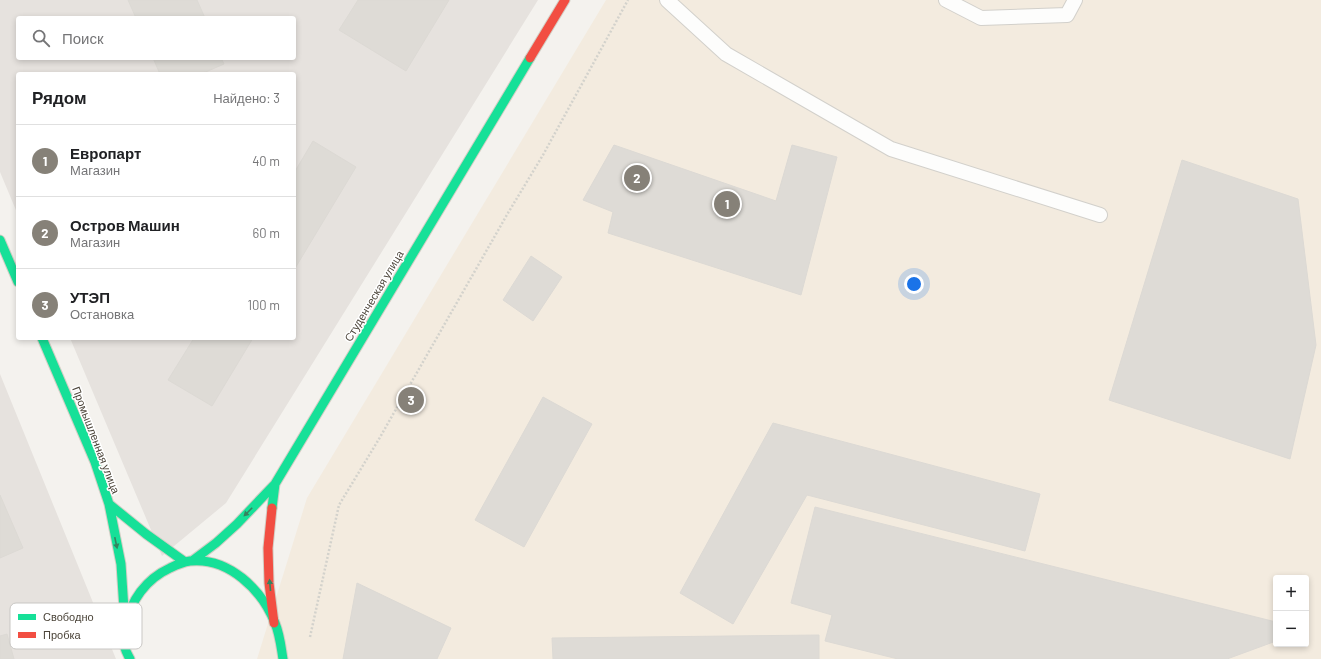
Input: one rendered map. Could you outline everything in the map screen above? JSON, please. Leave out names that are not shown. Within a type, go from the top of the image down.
[{"type":"main road","name":"Студенческая улица","points":[[274,623],[269,583],[268,548],[275,484],[565,0]]},
{"type":"main road","points":[[0,240],[16,277]]},
{"type":"main road","name":"Промышленная улица","points":[[43,340],[94,462],[108,504],[121,564],[124,603]]},
{"type":"main road","points":[[132,603],[143,588],[165,569],[189,561],[216,543],[275,484]]},
{"type":"main road","points":[[108,504],[152,540],[189,561],[206,561],[227,567],[247,582],[262,598],[274,623],[279,634],[283,659]]},
{"type":"main road","name":"Промышленная улица","points":[[126,649],[130,659]]},
{"type":"lane","points":[[667,0],[726,54],[891,149],[1100,215]]},
{"type":"lane","points":[[946,0],[981,18],[1067,15],[1075,0]]},
{"type":"path","points":[[309,644],[340,505],[543,155],[628,0]]},
{"type":"shaded area","points":[[0,0],[538,0],[226,503],[162,556],[71,340],[296,340],[296,72],[16,72],[16,210],[0,172]]},
{"type":"shaded area","points":[[606,0],[1321,0],[1321,659],[257,659],[307,498]]},
{"type":"shaded area","points":[[0,374],[93,603],[10,603],[10,649],[112,649],[116,659],[0,659]]},
{"type":"building","points":[[128,0],[197,0],[204,16],[135,16]]},
{"type":"building","points":[[358,0],[449,0],[406,71],[339,30]]},
{"type":"building","points":[[154,60],[222,60],[224,64],[206,72],[159,72]]},
{"type":"building","points":[[313,141],[356,167],[296,267],[296,170]]},
{"type":"building","points":[[614,145],[776,201],[792,145],[837,157],[801,295],[608,233],[613,212],[583,200]]},
{"type":"building","points":[[1182,160],[1298,199],[1316,345],[1290,459],[1109,400]]},
{"type":"building","points":[[531,256],[562,277],[533,321],[503,300]]},
{"type":"building","points":[[193,340],[252,340],[212,406],[168,380]]},
{"type":"building","points":[[543,397],[592,424],[524,547],[475,520]]},
{"type":"building","points":[[773,423],[1040,494],[1025,551],[807,495],[733,624],[680,593]]},
{"type":"building","points":[[0,495],[23,548],[0,558]]},
{"type":"building","points":[[815,507],[1273,621],[1273,642],[1227,659],[898,659],[825,641],[832,615],[791,603]]},
{"type":"building","points":[[357,583],[451,628],[437,659],[343,659]]},
{"type":"building","points":[[7,634],[14,659],[0,659],[0,636]]},
{"type":"building","points":[[819,635],[819,659],[553,659],[552,638]]},
{"type":"traffic: fast","points":[[272,508],[275,484],[530,58]]},
{"type":"traffic: fast","points":[[0,240],[16,277]]},
{"type":"traffic: fast","points":[[43,340],[95,462],[109,504],[121,564],[124,603]]},
{"type":"traffic: fast","points":[[192,561],[216,543],[237,524],[275,484]]},
{"type":"traffic: fast","points":[[109,504],[146,534],[185,562]]},
{"type":"traffic: fast","points":[[134,603],[140,592],[154,578],[177,565],[190,561],[204,561],[218,564],[231,570],[242,578],[262,599],[275,623],[283,659]]},
{"type":"traffic: fast","points":[[125,649],[130,659]]},
{"type":"traffic: jam","points":[[530,58],[565,0]]},
{"type":"traffic: jam","points":[[272,508],[268,548],[269,583],[274,623]]},
{"type":"place","name":"Остров Машин","points":[[637,178]]},
{"type":"place","name":"Европарт","points":[[727,204]]},
{"type":"place","name":"УТЭП","points":[[411,400]]}]
